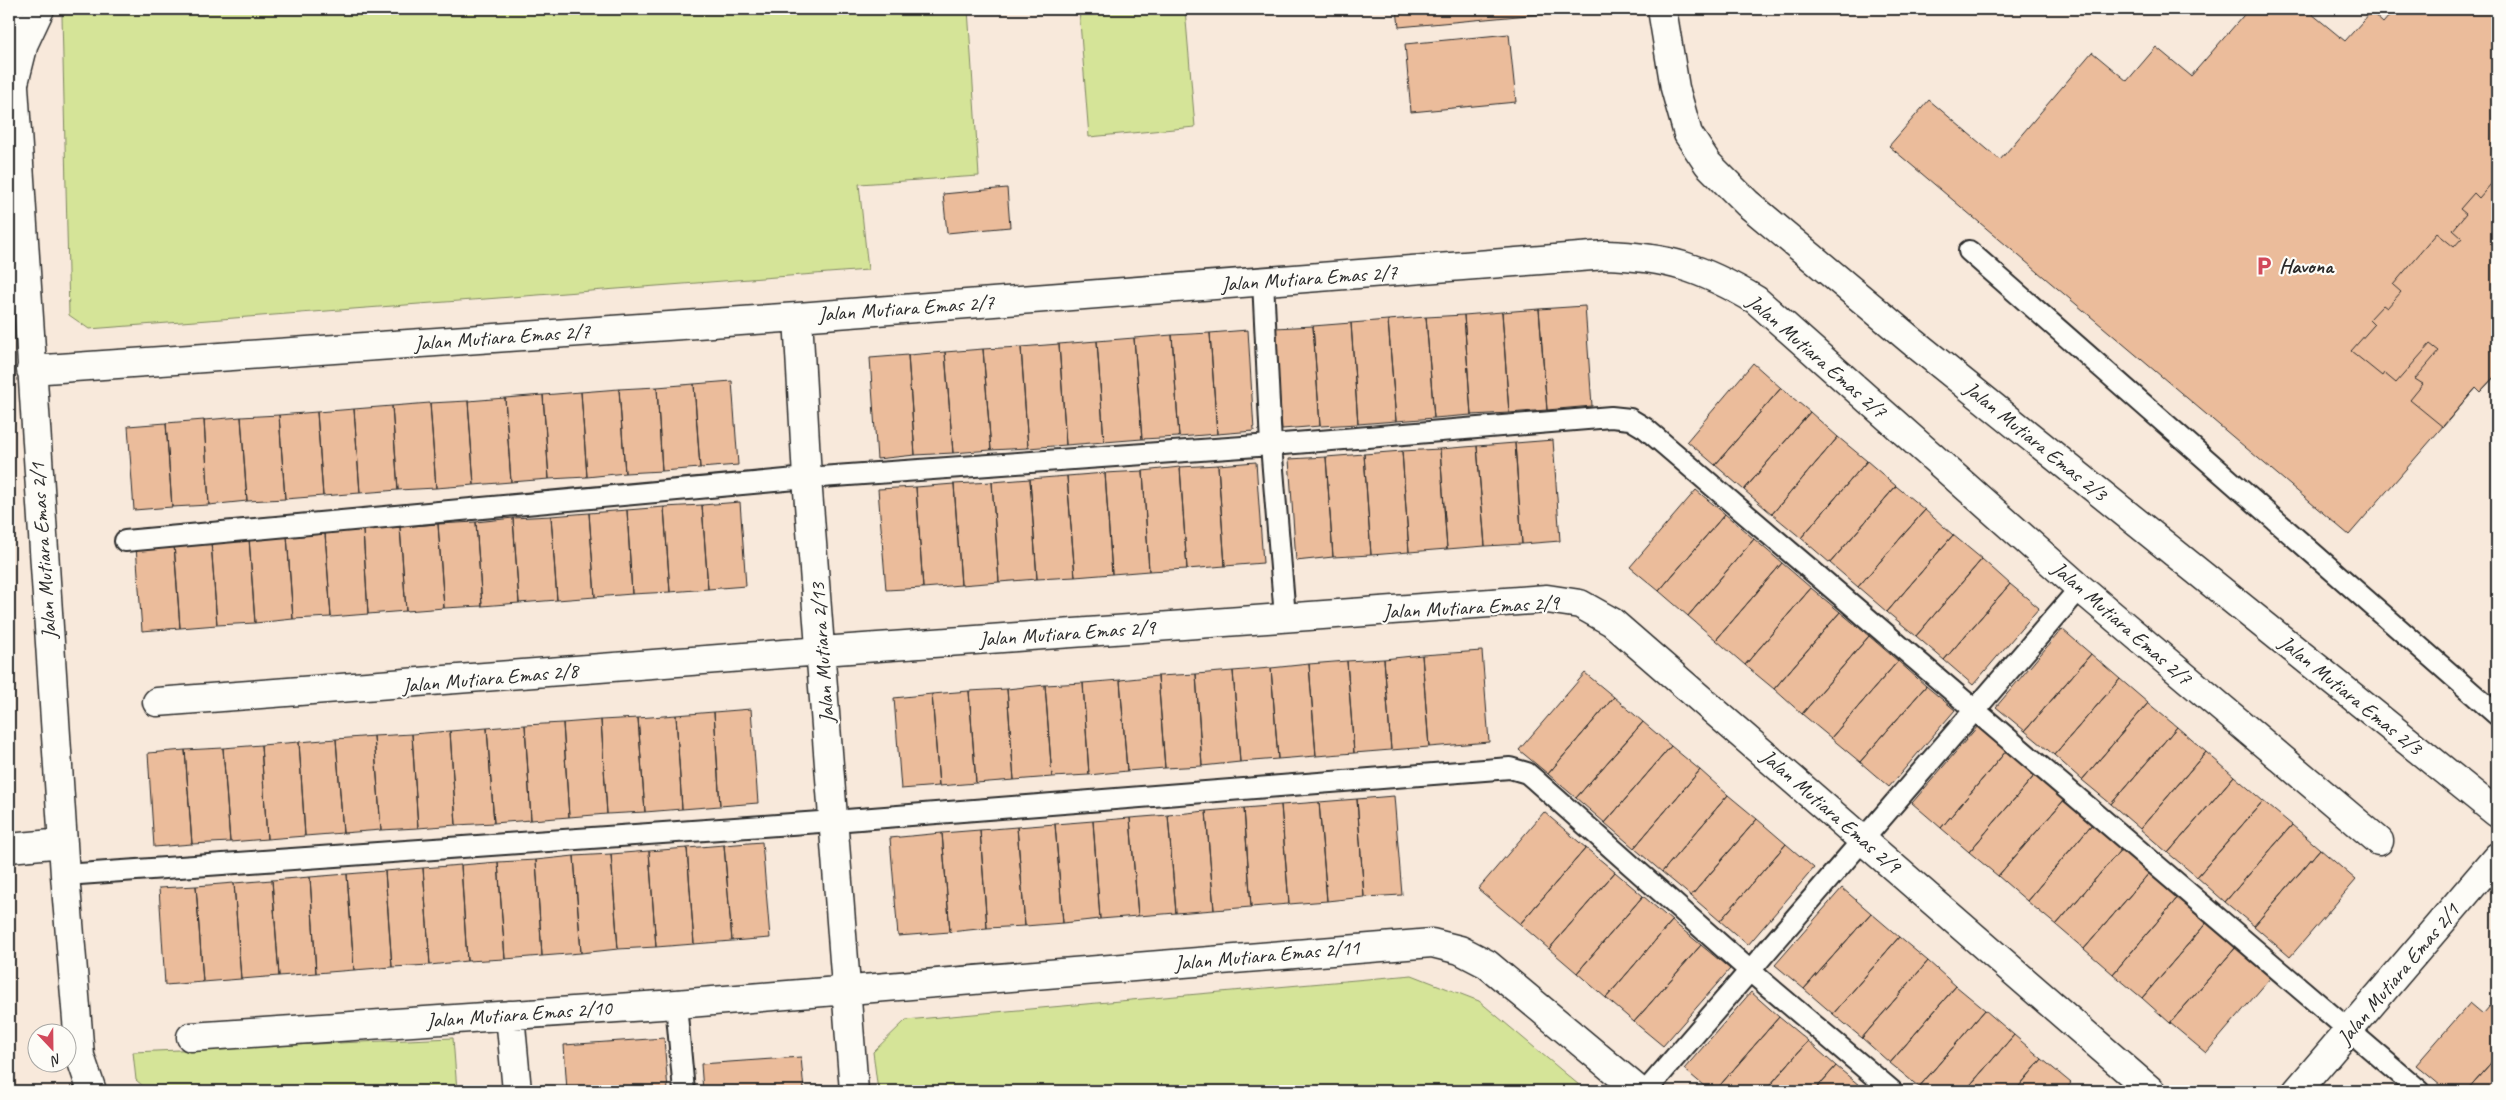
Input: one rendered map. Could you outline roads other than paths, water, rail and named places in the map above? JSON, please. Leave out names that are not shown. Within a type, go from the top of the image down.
[{"type":"street","name":"Jalan Mutiara Emas 2/1","points":[[9,9],[65,875],[80,1056],[92,1091]]},
{"type":"street","points":[[12,73],[40,9]]},
{"type":"street","name":"Jalan Mutiara Emas 2/3","points":[[1662,9],[1675,88],[1688,134],[1708,164],[1747,203],[1921,348],[2497,813]]},
{"type":"street","name":"Jalan Mutiara Emas 2/7","points":[[31,370],[798,317],[1606,255],[1640,256],[1673,262],[1698,269],[1724,280],[1756,300],[2080,588],[2379,841]]},
{"type":"street","name":"Jalan Mutiara 2/13","points":[[798,317],[808,478],[854,1091]]},
{"type":"street","name":"Jalan Mutiara Emas 2/9","points":[[822,651],[1547,599],[1580,604],[1612,622],[1864,839],[2151,1091]]},
{"type":"street","name":"Jalan Mutiara Emas 2/8","points":[[157,702],[822,651]]},
{"type":"street","points":[[9,848],[63,843]]},
{"type":"street","name":"Jalan Mutiara Emas 2/1","points":[[2297,1091],[2497,857]]},
{"type":"street","name":"Jalan Mutiara Emas 2/11","points":[[846,989],[1432,943],[1460,950],[1487,964],[1639,1091]]},
{"type":"street","name":"Jalan Mutiara Emas 2/10","points":[[192,1037],[676,1004],[846,989]]},
{"type":"street","points":[[510,1015],[517,1091]]},
{"type":"lane","points":[[1969,251],[2497,715]]},
{"type":"lane","points":[[1264,281],[1271,445],[1285,617]]},
{"type":"lane","points":[[126,540],[808,478],[1271,445],[1611,417],[1630,419],[1645,428],[2420,1091]]},
{"type":"lane","points":[[1646,1091],[2080,588]]},
{"type":"lane","points":[[65,875],[834,821],[1510,768],[1527,773],[1750,971],[1892,1091]]},
{"type":"lane","points":[[676,1004],[684,1091]]},
{"type":"place","name":"Havona","points":[[2264,266]]}]
